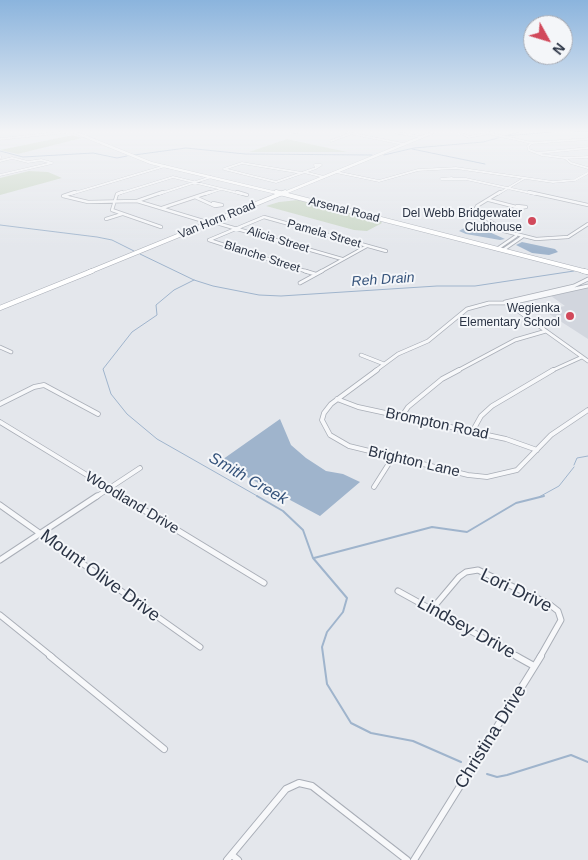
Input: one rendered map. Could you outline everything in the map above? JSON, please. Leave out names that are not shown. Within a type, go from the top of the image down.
[{"type":"street","points":[[0,175],[14,172]]},
{"type":"street","name":"Alicia Street","points":[[144,172],[63,196],[85,202],[137,201],[342,260]]},
{"type":"street","name":"Arsenal Road","points":[[191,172],[588,272]]},
{"type":"street","points":[[236,172],[273,182],[302,173]]},
{"type":"street","points":[[296,172],[323,178]]},
{"type":"street","name":"Van Horn Road","points":[[0,308],[336,172]]},
{"type":"street","points":[[337,172],[379,181],[410,172]]},
{"type":"street","points":[[481,172],[523,179],[564,182],[577,179],[588,172]]},
{"type":"street","points":[[161,227],[112,210],[120,192],[173,177],[246,195]]},
{"type":"street","points":[[137,201],[211,177]]},
{"type":"street","points":[[452,178],[588,204]]},
{"type":"street","points":[[523,179],[477,206],[475,209],[477,213],[501,229],[516,236],[546,240],[573,236],[588,224]]},
{"type":"street","points":[[162,208],[223,188]]},
{"type":"street","points":[[195,197],[213,203]]},
{"type":"street","points":[[489,200],[517,206]]},
{"type":"street","points":[[106,220],[122,214]]},
{"type":"street","name":"Pamela Street","points":[[236,228],[262,217],[386,251]]},
{"type":"street","name":"Blanche Street","points":[[236,228],[209,240],[315,274]]},
{"type":"street","points":[[497,249],[516,236]]},
{"type":"street","points":[[503,250],[522,237]]},
{"type":"street","points":[[300,283],[367,246]]},
{"type":"street","points":[[505,302],[506,300],[562,289],[580,284],[588,279]]},
{"type":"street","points":[[337,399],[402,352],[428,341],[467,309],[538,298],[588,286]]},
{"type":"street","points":[[562,289],[567,292]]},
{"type":"street","points":[[533,294],[538,298]]},
{"type":"street","points":[[505,302],[588,361]]},
{"type":"street","points":[[402,416],[408,406],[442,379],[515,340],[546,331]]},
{"type":"street","points":[[0,347],[11,352]]},
{"type":"street","points":[[361,355],[384,364]]},
{"type":"street","points":[[472,432],[480,416],[492,406],[565,364],[582,357]]},
{"type":"street","points":[[0,404],[40,385],[48,386],[98,414]]},
{"type":"street","name":"Brompton Road","points":[[337,399],[355,406],[506,439],[537,450]]},
{"type":"street","name":"Brighton Lane","points":[[337,399],[326,409],[322,416],[324,428],[330,435],[349,446],[475,476],[498,476],[517,470],[537,450]]},
{"type":"street","points":[[537,450],[551,435],[588,410]]},
{"type":"street","name":"Woodland Drive","points":[[0,422],[264,583]]},
{"type":"street","points":[[374,487],[393,457]]},
{"type":"street","points":[[0,560],[140,468]]},
{"type":"street","name":"Mount Olive Drive","points":[[0,505],[200,647]]},
{"type":"street","name":"Lori Drive","points":[[432,610],[459,577],[472,570],[494,576],[549,604],[559,613]]},
{"type":"street","name":"Lindsey Drive","points":[[398,591],[534,666]]},
{"type":"street","name":"Christina Drive","points":[[414,860],[561,623],[559,613]]},
{"type":"street","points":[[0,615],[164,749]]},
{"type":"street","points":[[238,860],[230,857],[286,789],[295,784],[312,786],[407,860]]},
{"type":"shaded area","name":"Wegienka Elementary School","points":[[588,288],[588,339],[543,310],[565,306],[551,296]]},
{"type":"green space","points":[[24,172],[48,172],[62,178],[0,195],[0,178]]},
{"type":"green space","points":[[298,200],[382,223],[367,231],[354,230],[266,206],[279,202]]},
{"type":"water","points":[[464,228],[477,232],[487,231],[505,239],[500,240],[459,231]]},
{"type":"water","points":[[522,242],[555,249],[558,252],[549,255],[532,253],[516,245]]},
{"type":"water","points":[[280,419],[291,445],[306,458],[326,471],[343,474],[360,482],[320,516],[219,462]]},
{"type":"waterway","name":"Smith Creek","points":[[0,225],[97,237],[112,240],[134,251]]},
{"type":"waterway","name":"Smith Creek","points":[[140,254],[194,280]]},
{"type":"waterway","name":"Reh Drain","points":[[194,280],[213,286],[259,295],[281,296],[437,286],[475,286],[574,271]]},
{"type":"waterway","name":"Smith Creek","points":[[194,280],[174,290],[156,305],[157,315],[132,332],[103,369],[111,394],[127,414],[157,439],[259,497]]},
{"type":"waterway","points":[[574,465],[577,458],[588,456]]},
{"type":"waterway","points":[[539,497],[559,486],[574,467]]},
{"type":"waterway","name":"Smith Creek","points":[[257,496],[283,511],[303,530],[313,558],[347,598],[343,612],[327,632],[322,647],[327,684],[351,723],[371,733],[413,741],[461,762]]},
{"type":"waterway","points":[[314,558],[432,527],[467,532],[516,503],[544,496]]},
{"type":"waterway","name":"Smith Creek","points":[[487,774],[497,777],[507,775],[571,755],[588,762]]},
{"type":"place","name":"Del Webb Bridgewater Clubhouse","points":[[532,221]]},
{"type":"place","name":"Wegienka Elementary School","points":[[570,316]]}]
